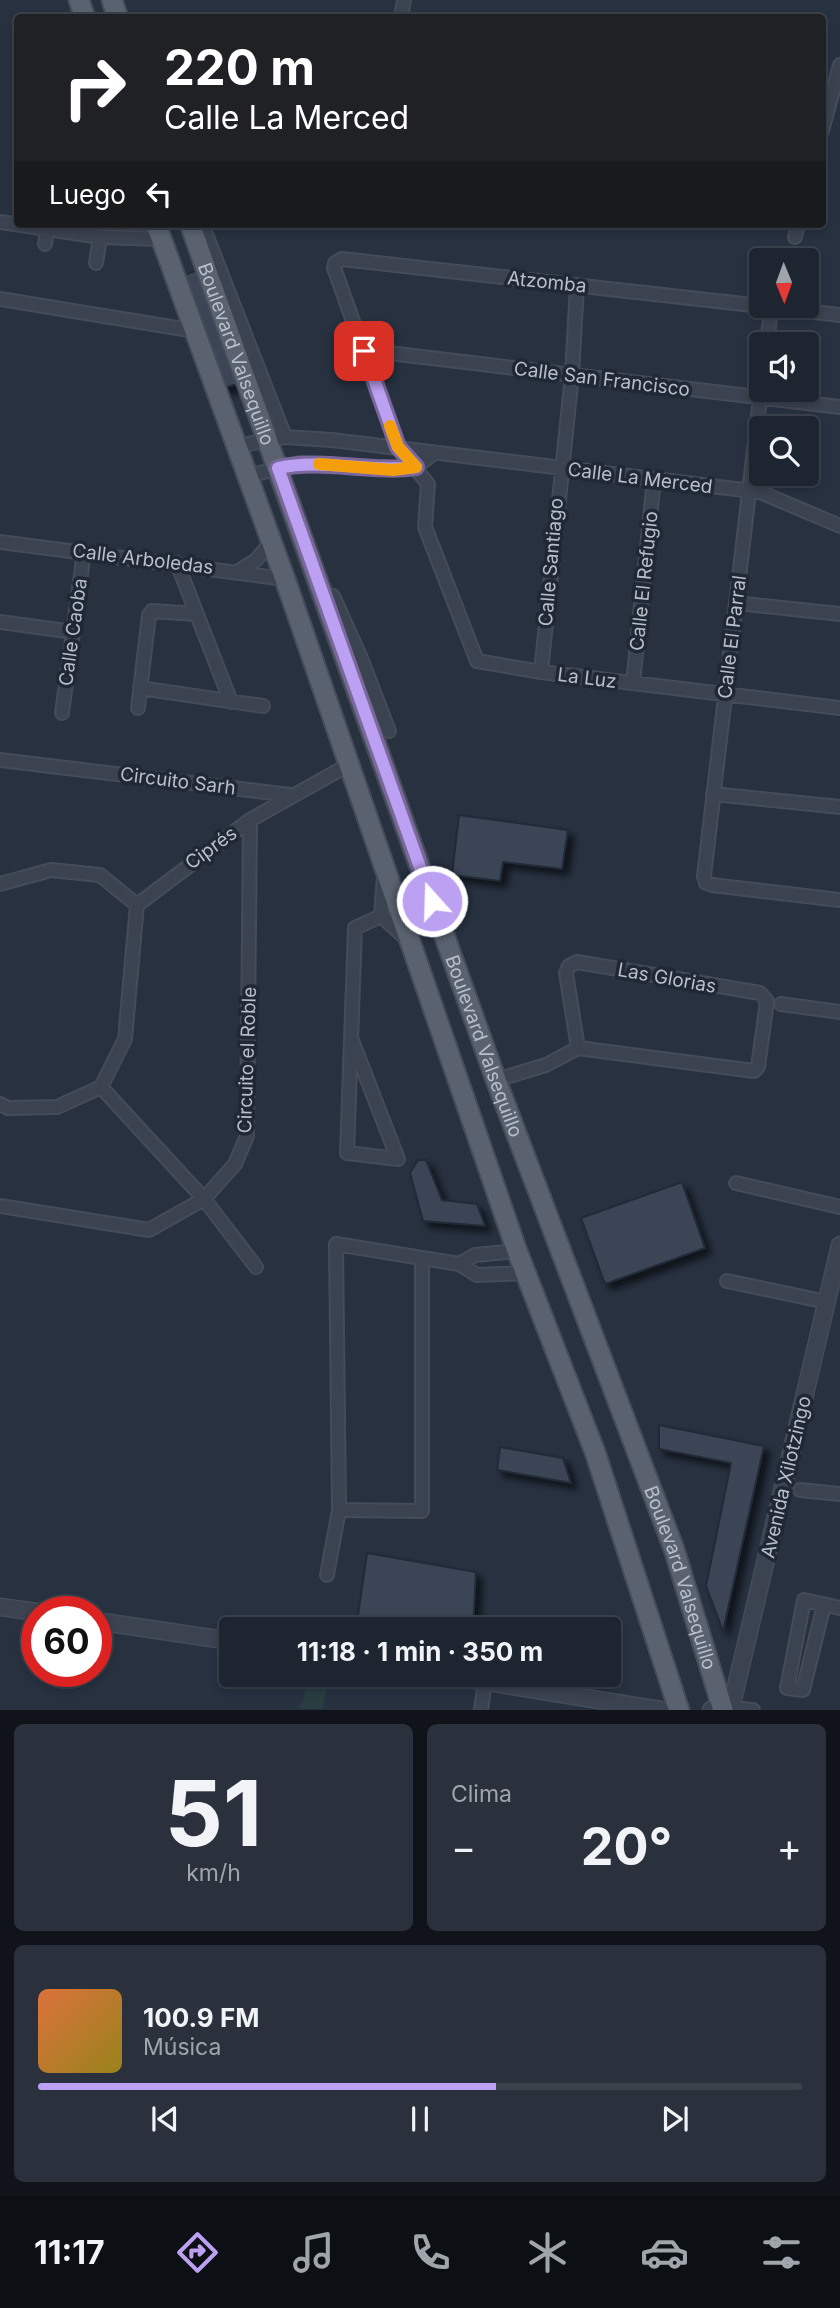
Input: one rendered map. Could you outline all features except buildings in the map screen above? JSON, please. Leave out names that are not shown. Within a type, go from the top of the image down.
[{"type":"main road","name":"Boulevard Valsequillo","points":[[192,228],[276,438],[278,468],[297,524],[334,613],[496,1080],[674,1549],[722,1709]]},
{"type":"main road","name":"Boulevard Valsequillo","points":[[159,231],[285,579],[517,1251],[595,1452],[679,1710]]},
{"type":"street","points":[[826,116],[840,65]]},
{"type":"street","points":[[40,228],[100,237],[159,231]]},
{"type":"street","points":[[203,228],[276,438]]},
{"type":"street","points":[[45,244],[47,229]]},
{"type":"street","points":[[96,264],[100,237]]},
{"type":"street","name":"Atzomba","points":[[364,351],[334,268],[335,263],[342,259],[749,305]]},
{"type":"street","name":"Calle Santiago","points":[[541,672],[560,468],[572,375],[577,285]]},
{"type":"street","points":[[0,299],[195,331]]},
{"type":"street","name":"Atzomba","points":[[819,313],[840,315]]},
{"type":"street","points":[[364,351],[398,447],[416,467]]},
{"type":"street","name":"Calle San Francisco","points":[[364,351],[749,393]]},
{"type":"street","name":"Calle El Parral","points":[[760,402],[704,876],[706,883],[840,900]]},
{"type":"street","name":"Calle San Francisco","points":[[810,402],[840,407]]},
{"type":"street","name":"Calle La Merced","points":[[237,446],[276,438],[398,447],[760,492],[840,526]]},
{"type":"street","points":[[248,476],[300,463],[393,470],[416,467],[434,453]]},
{"type":"street","name":"La Luz","points":[[416,467],[428,484],[425,527],[473,657],[482,663],[840,708]]},
{"type":"street","name":"Calle El Refugio","points":[[634,683],[654,480]]},
{"type":"street","name":"Calle Arboledas","points":[[0,542],[285,579]]},
{"type":"street","points":[[239,571],[256,560],[271,542]]},
{"type":"street","name":"Calle Caoba","points":[[62,713],[84,552]]},
{"type":"street","points":[[177,563],[231,702]]},
{"type":"street","points":[[736,603],[840,614]]},
{"type":"street","points":[[138,708],[149,615],[152,611],[196,614]]},
{"type":"street","points":[[334,613],[361,658],[389,732]]},
{"type":"street","points":[[0,622],[73,632]]},
{"type":"street","points":[[140,688],[263,706]]},
{"type":"street","name":"Circuito Sarh","points":[[0,760],[290,795]]},
{"type":"street","points":[[290,795],[349,764]]},
{"type":"street","points":[[713,794],[840,807]]},
{"type":"street","name":"Ciprés","points":[[137,905],[250,820],[290,795]]},
{"type":"street","name":"Circuito el Roble","points":[[0,1206],[149,1230],[204,1199],[235,1164],[247,1136],[250,820]]},
{"type":"street","points":[[381,916],[385,869]]},
{"type":"street","points":[[0,884],[51,870],[100,875],[137,905],[125,1039],[102,1087],[57,1107],[8,1108],[0,1104]]},
{"type":"street","points":[[381,916],[413,945]]},
{"type":"street","points":[[351,1038],[398,1159],[348,1153],[351,1038],[355,928],[381,916]]},
{"type":"street","name":"Las Glorias","points":[[577,962],[765,996],[758,1067],[748,1073],[578,1048],[566,973],[569,966],[577,962]]},
{"type":"street","points":[[781,1004],[840,1012]]},
{"type":"street","points":[[496,1080],[546,1065],[578,1048]]},
{"type":"street","points":[[102,1087],[204,1199],[256,1267]]},
{"type":"street","points":[[736,1183],[840,1207]]},
{"type":"street","points":[[327,1575],[339,1510],[336,1244],[459,1264],[477,1275],[526,1273]]},
{"type":"street","name":"Avenida Xilotzingo","points":[[722,1709],[840,1245]]},
{"type":"street","points":[[459,1264],[475,1255],[517,1251]]},
{"type":"street","points":[[339,1510],[422,1511],[422,1258]]},
{"type":"street","points":[[727,1281],[827,1302]]},
{"type":"street","points":[[800,1490],[840,1494]]},
{"type":"street","points":[[824,1605],[803,1690],[787,1688],[804,1600],[840,1608]]},
{"type":"street","points":[[0,1607],[21,1610]]},
{"type":"street","points":[[112,1623],[219,1640]]},
{"type":"street","points":[[481,1710],[484,1687]]},
{"type":"street","points":[[514,1687],[598,1704],[660,1710]]},
{"type":"street","points":[[722,1709],[753,1710]]},
{"type":"green space","points":[[305,1687],[327,1687],[323,1709],[298,1709],[303,1702]]},
{"type":"slow traffic","points":[[319,464],[393,470],[416,467],[398,447],[390,426]]},
{"type":"route","points":[[364,351],[398,447],[416,467],[393,470],[300,463],[278,468],[432,901]]}]
